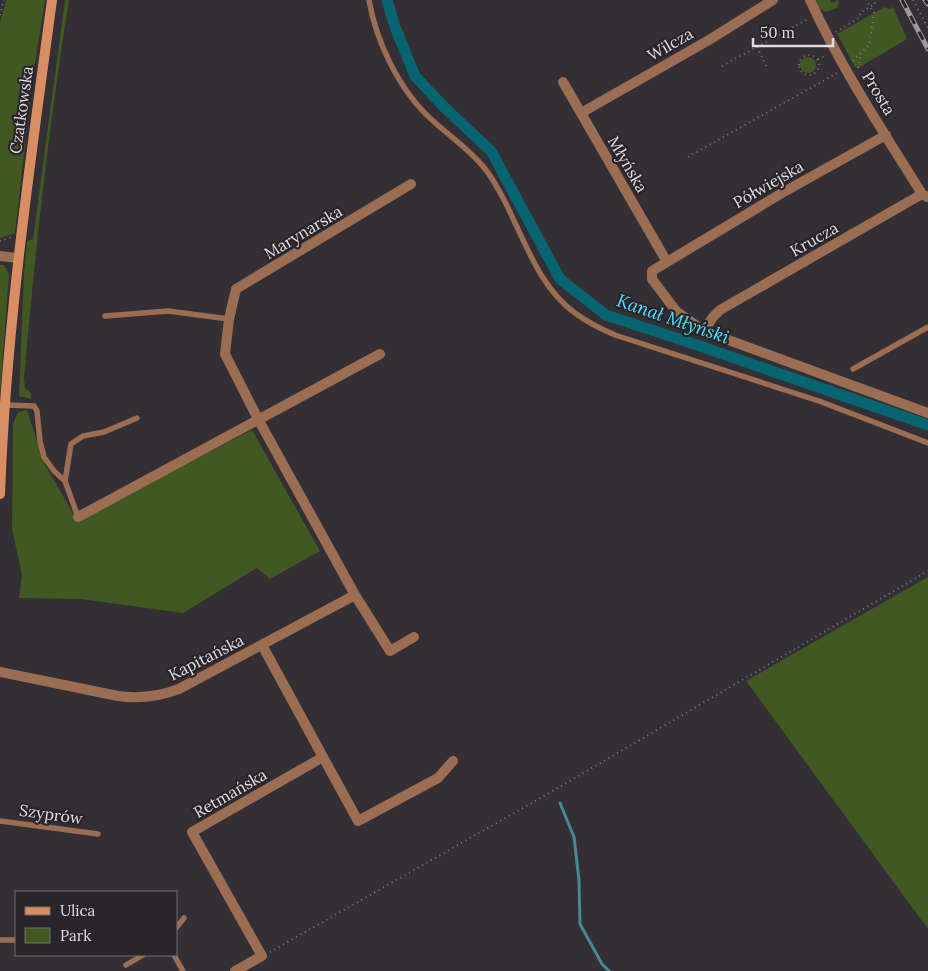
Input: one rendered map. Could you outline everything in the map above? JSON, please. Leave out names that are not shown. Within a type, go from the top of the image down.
[{"type":"street","name":"Czatkowska","points":[[0,494],[18,258],[30,152],[52,0]]},
{"type":"street","name":"Wilcza","points":[[581,112],[709,40],[773,0]]},
{"type":"street","name":"Prosta","points":[[810,0],[846,68],[925,195]]},
{"type":"street","name":"Młyńska","points":[[563,82],[667,262]]},
{"type":"street","name":"Półwiejska","points":[[704,330],[676,311],[652,279],[652,271],[782,193],[886,135]]},
{"type":"street","name":"Marynarska","points":[[258,419],[225,354],[236,289],[411,184]]},
{"type":"street","name":"Krucza","points":[[704,330],[720,310],[925,195]]},
{"type":"street","points":[[0,256],[18,258]]},
{"type":"street","points":[[704,330],[928,413]]},
{"type":"street","points":[[78,517],[380,354]]},
{"type":"street","points":[[258,419],[355,595],[390,651],[414,637]]},
{"type":"street","name":"Kapitańska","points":[[0,672],[118,696],[148,698],[179,689],[355,595]]},
{"type":"street","points":[[262,645],[358,821],[438,778],[453,761]]},
{"type":"street","name":"Retmańska","points":[[262,956],[192,832],[323,757]]},
{"type":"street","points":[[235,971],[262,956]]},
{"type":"lane","points":[[369,0],[374,26],[384,50],[403,84],[428,117],[464,147],[486,169],[507,203],[540,273],[561,301],[574,313],[615,335],[826,404],[928,443]]},
{"type":"lane","points":[[105,316],[168,311],[230,319]]},
{"type":"lane","points":[[853,369],[928,327]]},
{"type":"lane","points":[[6,405],[34,406],[37,411],[40,441],[44,457],[54,471],[65,480]]},
{"type":"lane","points":[[78,517],[65,480],[71,444],[83,436],[104,432],[137,418]]},
{"type":"lane","name":"Szyprów","points":[[0,821],[98,834]]},
{"type":"lane","points":[[178,926],[184,918]]},
{"type":"lane","points":[[0,940],[15,940]]},
{"type":"lane","points":[[126,965],[141,956]]},
{"type":"lane","points":[[175,956],[183,971]]},
{"type":"path","points":[[0,15],[4,0]]},
{"type":"path","points":[[688,157],[846,68],[869,44],[874,13],[866,0]]},
{"type":"path","points":[[913,0],[928,28]]},
{"type":"path","points":[[829,37],[859,18],[862,12],[876,4],[874,2]]},
{"type":"path","points":[[722,66],[816,14]]},
{"type":"path","points":[[756,47],[767,67]]},
{"type":"path","points":[[858,70],[862,52]]},
{"type":"path","points":[[811,55],[817,59],[818,68],[814,74],[807,75],[802,72],[799,63],[802,57],[811,55]]},
{"type":"path","points":[[262,956],[551,792],[928,571]]},
{"type":"green space","points":[[6,0],[45,0],[32,82],[15,233],[0,238],[0,23]]},
{"type":"green space","points":[[65,0],[69,0],[43,188],[24,378],[25,388],[31,393],[31,399],[19,396],[24,276],[27,241],[33,239]]},
{"type":"green space","points":[[816,0],[830,0],[832,3],[838,0],[839,4],[837,8],[826,12],[819,8]]},
{"type":"green space","points":[[885,7],[889,9],[893,7],[907,39],[858,68],[855,67],[837,34]]},
{"type":"green space","points":[[808,57],[816,65],[808,73],[800,65]]},
{"type":"green space","points":[[0,265],[4,265],[9,274],[0,395]]},
{"type":"green space","points":[[27,410],[45,465],[77,520],[252,430],[320,551],[270,579],[257,568],[183,613],[81,599],[19,598],[22,575],[12,529],[13,424],[18,412]]},
{"type":"green space","points":[[928,577],[928,929],[746,681]]},
{"type":"waterway","name":"Kanał Młyński","points":[[387,0],[395,27],[415,76],[444,107],[491,151],[560,279],[606,315],[928,425]]},
{"type":"waterway","points":[[560,803],[574,837],[579,880],[580,924],[602,964],[609,971]]},
{"type":"railway","points":[[902,0],[928,49]]},
{"type":"railway","points":[[925,0],[928,4]]}]
